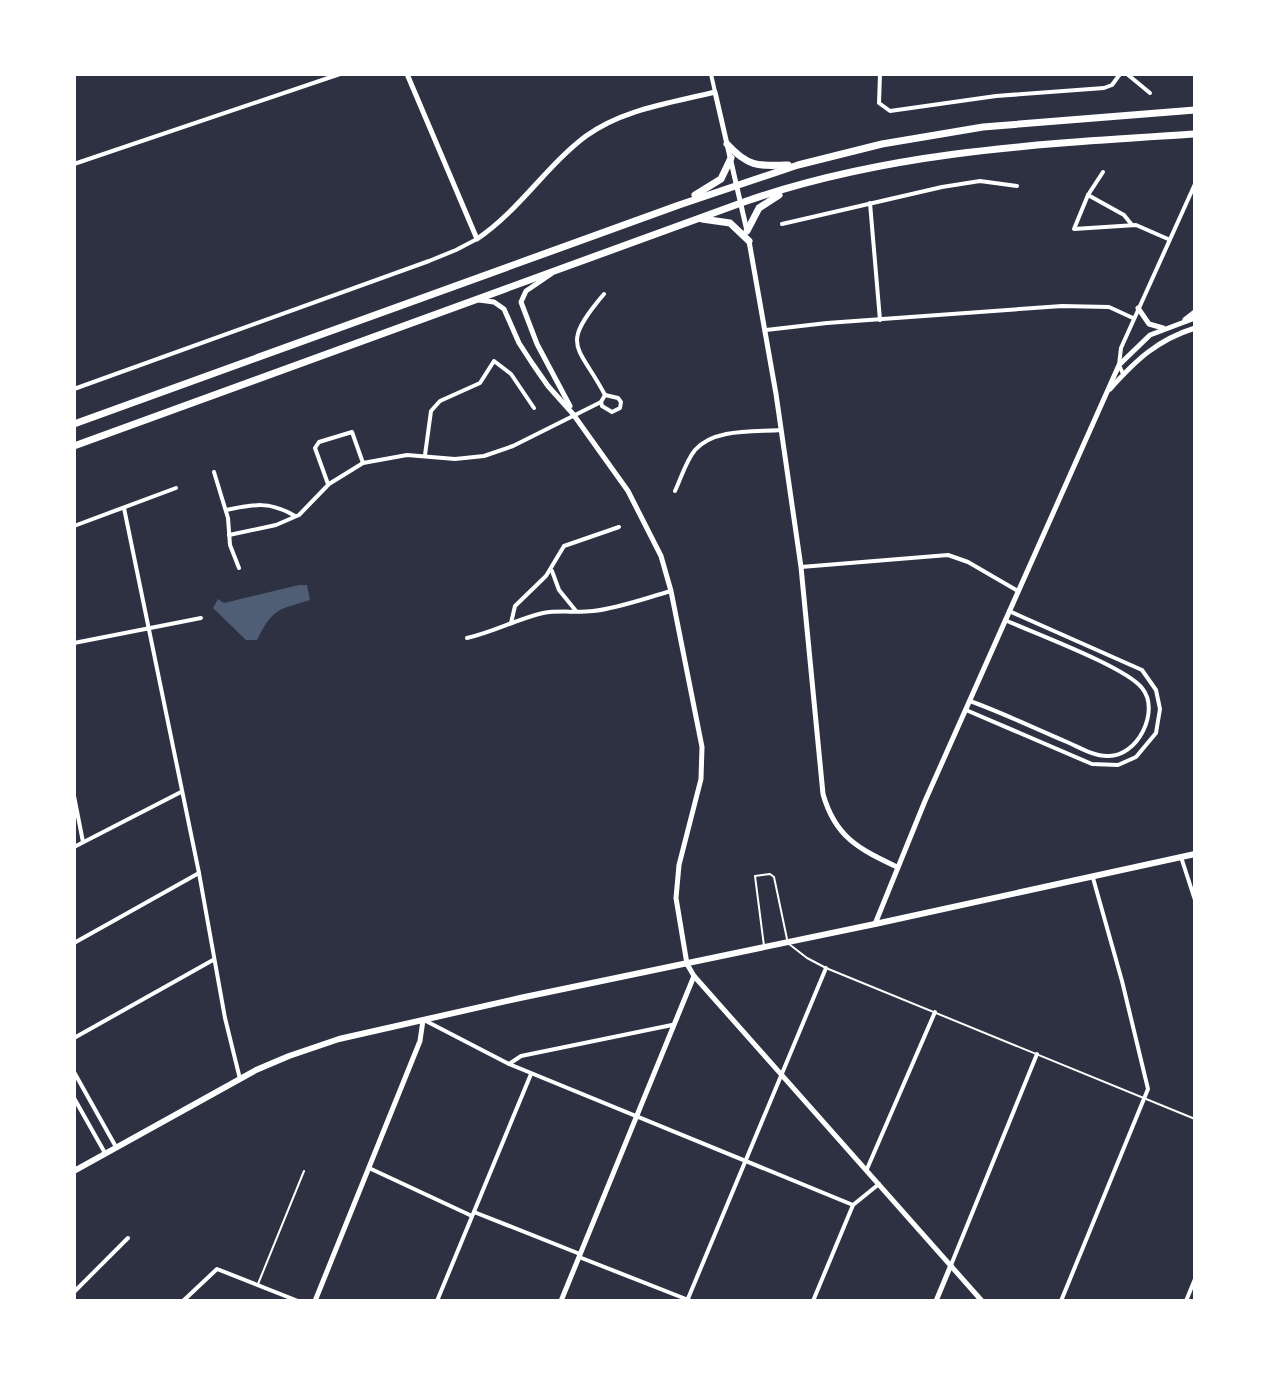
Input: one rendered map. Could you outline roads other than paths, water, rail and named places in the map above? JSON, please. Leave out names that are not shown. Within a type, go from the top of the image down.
[{"type":"highway","points":[[74,424],[679,205],[798,165],[861,148],[958,130],[1036,121],[1195,110]]},
{"type":"highway","points":[[74,446],[741,203],[793,187],[874,166],[979,150],[1195,134]]},
{"type":"highway","points":[[727,144],[742,159],[753,164],[798,165]]},
{"type":"highway","points":[[679,205],[721,179],[731,158]]},
{"type":"highway","points":[[747,231],[759,208],[793,187]]},
{"type":"highway","points":[[700,218],[730,223],[749,241]]},
{"type":"main road","points":[[74,1171],[240,1079],[318,1046],[423,1020],[1195,854]]},
{"type":"street","points":[[74,164],[340,74]]},
{"type":"street","points":[[407,74],[477,239]]},
{"type":"street","points":[[711,74],[766,330],[801,567],[819,768],[826,805],[844,836],[897,867]]},
{"type":"street","points":[[880,74],[879,103],[890,111],[996,96],[1104,88],[1112,85],[1120,74]]},
{"type":"street","points":[[1127,74],[1150,93]]},
{"type":"street","points":[[74,389],[429,261],[477,239],[576,144],[596,130],[632,113],[715,92]]},
{"type":"street","points":[[1103,172],[1088,195],[1074,229],[1142,226],[1168,239]]},
{"type":"street","points":[[782,224],[980,181],[1017,186]]},
{"type":"street","points":[[875,924],[1005,620],[1108,392],[1133,318],[1195,184]]},
{"type":"street","points":[[1088,195],[1124,215],[1132,225]]},
{"type":"street","points":[[870,203],[880,320]]},
{"type":"street","points":[[558,270],[526,291],[521,302],[537,344],[573,414]]},
{"type":"street","points":[[601,402],[612,412],[620,408],[621,402],[618,398],[605,395],[581,359],[577,335],[580,324],[604,294]]},
{"type":"street","points":[[475,300],[494,302],[503,307],[532,363],[573,414],[637,505],[657,547],[671,591],[702,747],[701,779],[679,865],[678,919],[687,964],[694,976],[982,1301]]},
{"type":"street","points":[[766,330],[1091,305],[1114,309],[1133,318]]},
{"type":"street","points":[[1138,308],[1149,324],[1164,328]]},
{"type":"street","points":[[1119,365],[1138,344],[1164,328],[1192,317]]},
{"type":"street","points":[[1108,392],[1151,348],[1195,328]]},
{"type":"street","points":[[425,455],[431,411],[440,401],[480,383],[494,361],[511,374],[534,408]]},
{"type":"street","points":[[1119,365],[1123,374]]},
{"type":"street","points":[[229,535],[276,525],[295,516],[304,511],[329,484],[363,463],[397,456],[425,455],[455,459],[484,456],[513,446],[601,402],[605,395]]},
{"type":"street","points":[[675,491],[692,456],[707,441],[724,435],[781,430]]},
{"type":"street","points":[[329,484],[315,448],[319,442],[352,432],[363,463]]},
{"type":"street","points":[[214,472],[239,568]]},
{"type":"street","points":[[74,526],[176,488]]},
{"type":"street","points":[[226,510],[248,505],[272,505],[295,516]]},
{"type":"street","points":[[124,508],[199,873],[213,960],[240,1079]]},
{"type":"street","points":[[511,624],[515,606],[552,568],[564,546],[619,527]]},
{"type":"street","points":[[801,567],[948,555],[968,562],[1018,591]]},
{"type":"street","points":[[552,568],[559,590],[576,611]]},
{"type":"street","points":[[467,638],[544,613],[601,609],[671,591]]},
{"type":"street","points":[[966,710],[1092,764],[1118,765],[1136,757],[1156,733],[1160,709],[1156,690],[1142,670],[1009,611]]},
{"type":"street","points":[[74,643],[201,618]]},
{"type":"street","points":[[970,701],[1108,757],[1124,752],[1145,730],[1148,708],[1144,689],[1127,674],[1005,620]]},
{"type":"street","points":[[1029,631],[1033,622]]},
{"type":"street","points":[[989,718],[992,709]]},
{"type":"street","points":[[1145,730],[1156,733]]},
{"type":"street","points":[[1083,760],[1087,751]]},
{"type":"street","points":[[74,847],[181,792]]},
{"type":"street","points":[[74,796],[83,842]]},
{"type":"street","points":[[1181,857],[1195,900]]},
{"type":"street","points":[[74,943],[199,873]]},
{"type":"street","points":[[1061,1301],[1148,1089],[1093,878]]},
{"type":"street","points":[[74,1038],[213,960]]},
{"type":"street","points":[[368,1168],[473,1214],[689,1300],[826,968]]},
{"type":"street","points":[[561,1301],[694,976]]},
{"type":"street","points":[[867,1169],[935,1012]]},
{"type":"street","points":[[315,1301],[420,1041],[423,1020],[531,1074],[853,1205]]},
{"type":"street","points":[[509,1064],[521,1056],[672,1025]]},
{"type":"street","points":[[936,1301],[1037,1054]]},
{"type":"street","points":[[74,1072],[116,1147]]},
{"type":"street","points":[[437,1301],[531,1074]]},
{"type":"street","points":[[74,1098],[105,1153]]},
{"type":"street","points":[[813,1301],[853,1205],[879,1184]]},
{"type":"street","points":[[74,1292],[128,1238]]},
{"type":"street","points":[[183,1301],[212,1272],[224,1270],[298,1301]]},
{"type":"street","points":[[1186,1301],[1195,1279]]},
{"type":"lane","points":[[765,948],[755,876],[770,874],[774,877],[787,943],[807,958],[1195,1119]]},
{"type":"lane","points":[[258,1284],[304,1171]]},
{"type":"water","points":[[307,585],[310,600],[272,616],[257,640],[246,640],[213,608],[218,599],[224,603]]}]
